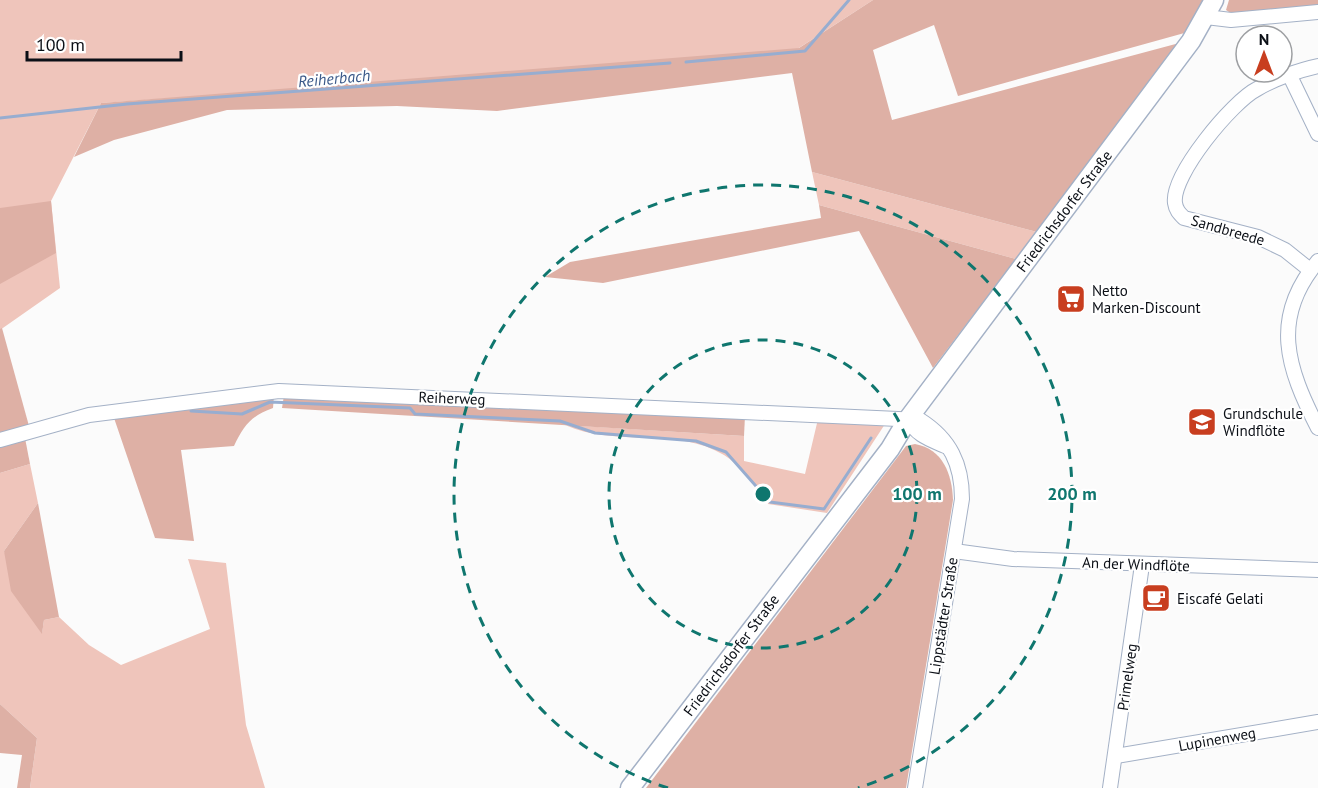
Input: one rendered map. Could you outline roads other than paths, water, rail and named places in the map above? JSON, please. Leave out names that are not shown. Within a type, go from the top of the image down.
[{"type":"main road","name":"Friedrichsdorfer Straße","points":[[630,788],[890,449],[908,419],[1136,116],[1206,18],[1214,0]]},
{"type":"street","points":[[1206,18],[1232,20],[1318,12]]},
{"type":"street","name":"Sandbreede","points":[[1294,75],[1318,66]]},
{"type":"street","name":"Sandbreede","points":[[1269,84],[1256,89],[1233,106],[1218,123],[1185,171],[1175,194],[1175,203],[1178,212],[1184,218],[1258,237],[1314,265]]},
{"type":"street","points":[[1294,84],[1318,134]]},
{"type":"street","points":[[1314,265],[1295,301],[1287,345],[1297,385],[1318,428]]},
{"type":"street","name":"Reiherweg","points":[[0,440],[89,415],[279,391],[908,419]]},
{"type":"street","name":"Lippstädter Straße","points":[[908,419],[921,435],[947,447],[959,465],[962,478],[954,551],[915,788]]},
{"type":"street","name":"An der Windflöte","points":[[954,551],[1012,559],[1318,570]]},
{"type":"street","name":"Primelweg","points":[[1110,788],[1142,565]]},
{"type":"street","name":"Lupinenweg","points":[[1116,756],[1318,722]]},
{"type":"waterway","name":"Reiherbach","points":[[686,62],[805,51],[849,0]]},
{"type":"waterway","name":"Reiherbach","points":[[0,118],[127,104],[670,63]]},
{"type":"waterway","points":[[191,411],[242,414],[270,402],[410,408],[415,414],[560,421],[595,433],[696,441],[726,452],[770,502],[824,509],[871,438]]},
{"type":"place","name":"Netto Marken-Discount","points":[[1071,299]]},
{"type":"place","name":"Grundschule Windflöte","points":[[1202,422]]},
{"type":"place","name":"Eiscafé Gelati","points":[[1156,598]]}]
